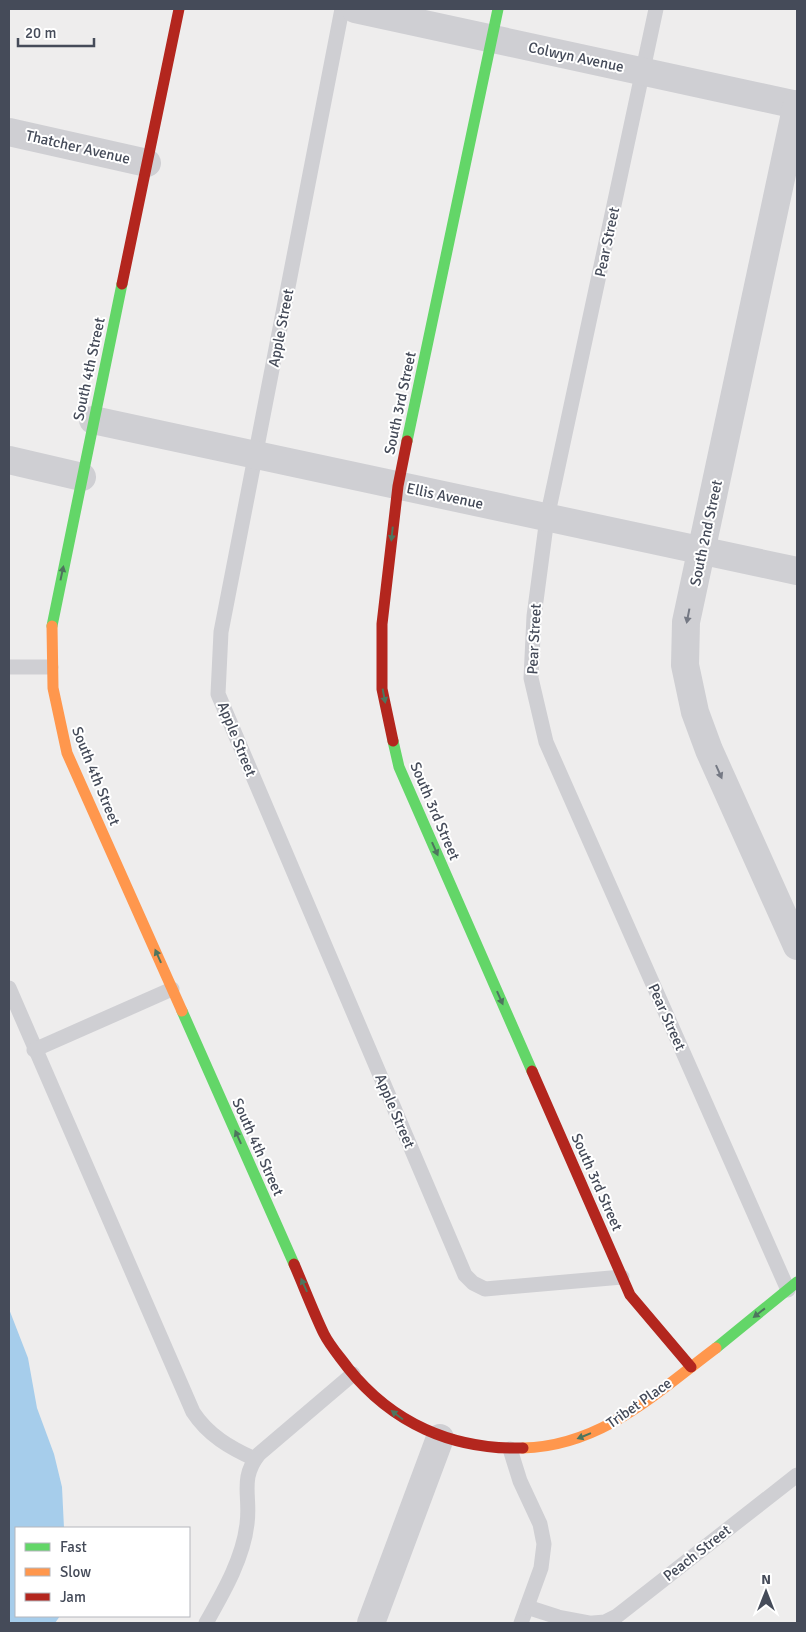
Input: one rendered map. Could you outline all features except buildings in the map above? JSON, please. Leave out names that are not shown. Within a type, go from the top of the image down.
[{"type":"street","name":"South 4th Street","points":[[179,9],[52,621],[51,667],[58,723],[68,753],[325,1335],[353,1374],[397,1416],[420,1430],[440,1438]]},
{"type":"street","name":"Colwyn Avenue","points":[[355,9],[797,104]]},
{"type":"street","name":"South 3rd Street","points":[[498,9],[398,486],[382,624],[382,689],[399,767],[630,1295],[691,1367]]},
{"type":"street","name":"South 2nd Street","points":[[797,104],[686,622],[684,665],[688,686],[709,750],[797,946]]},
{"type":"street","name":"Thatcher Avenue","points":[[9,132],[147,163]]},
{"type":"street","name":"Ellis Avenue","points":[[93,420],[797,572]]},
{"type":"street","points":[[9,460],[82,477]]},
{"type":"street","name":"Tribet Place","points":[[440,1438],[471,1446],[510,1449],[546,1446],[580,1439],[616,1422],[691,1367],[793,1286]]},
{"type":"street","points":[[371,1623],[440,1438]]},
{"type":"lane","name":"Apple Street","points":[[342,9],[257,455],[221,632],[218,694],[465,1275],[473,1283],[485,1288],[622,1277]]},
{"type":"lane","name":"Pear Street","points":[[656,9],[547,518],[534,616],[531,678],[546,742],[793,1286]]},
{"type":"lane","points":[[9,667],[51,667]]},
{"type":"lane","points":[[9,988],[34,1050],[193,1412],[200,1424],[214,1436],[255,1459]]},
{"type":"lane","points":[[34,1050],[172,989]]},
{"type":"lane","points":[[206,1623],[223,1593],[240,1550],[247,1524],[246,1476],[255,1459],[353,1374]]},
{"type":"lane","points":[[510,1449],[520,1481],[540,1524],[544,1544],[541,1568],[521,1623]]},
{"type":"lane","name":"Peach Street","points":[[527,1607],[558,1618],[592,1623],[605,1622],[618,1616],[797,1475]]},
{"type":"water","points":[[9,1309],[28,1358],[37,1408],[54,1454],[62,1487],[64,1527],[15,1527],[15,1617],[59,1617],[55,1623],[9,1623]]},
{"type":"traffic: fast","points":[[407,441],[498,9]]},
{"type":"traffic: fast","points":[[52,626],[122,284]]},
{"type":"traffic: fast","points":[[393,741],[399,767],[532,1071]]},
{"type":"traffic: fast","points":[[182,1011],[294,1264]]},
{"type":"traffic: fast","points":[[716,1348],[797,1282]]},
{"type":"traffic: slow","points":[[52,626],[53,688],[67,753],[182,1011]]},
{"type":"traffic: slow","points":[[523,1448],[552,1445],[578,1438],[603,1427],[649,1399],[716,1348]]},
{"type":"traffic: jam","points":[[122,284],[179,9]]},
{"type":"traffic: jam","points":[[393,741],[382,689],[382,624],[398,486],[407,441]]},
{"type":"traffic: jam","points":[[532,1071],[630,1295],[691,1367]]},
{"type":"traffic: jam","points":[[294,1264],[329,1343],[365,1387],[384,1404],[404,1418],[448,1438],[472,1444],[523,1448]]}]
